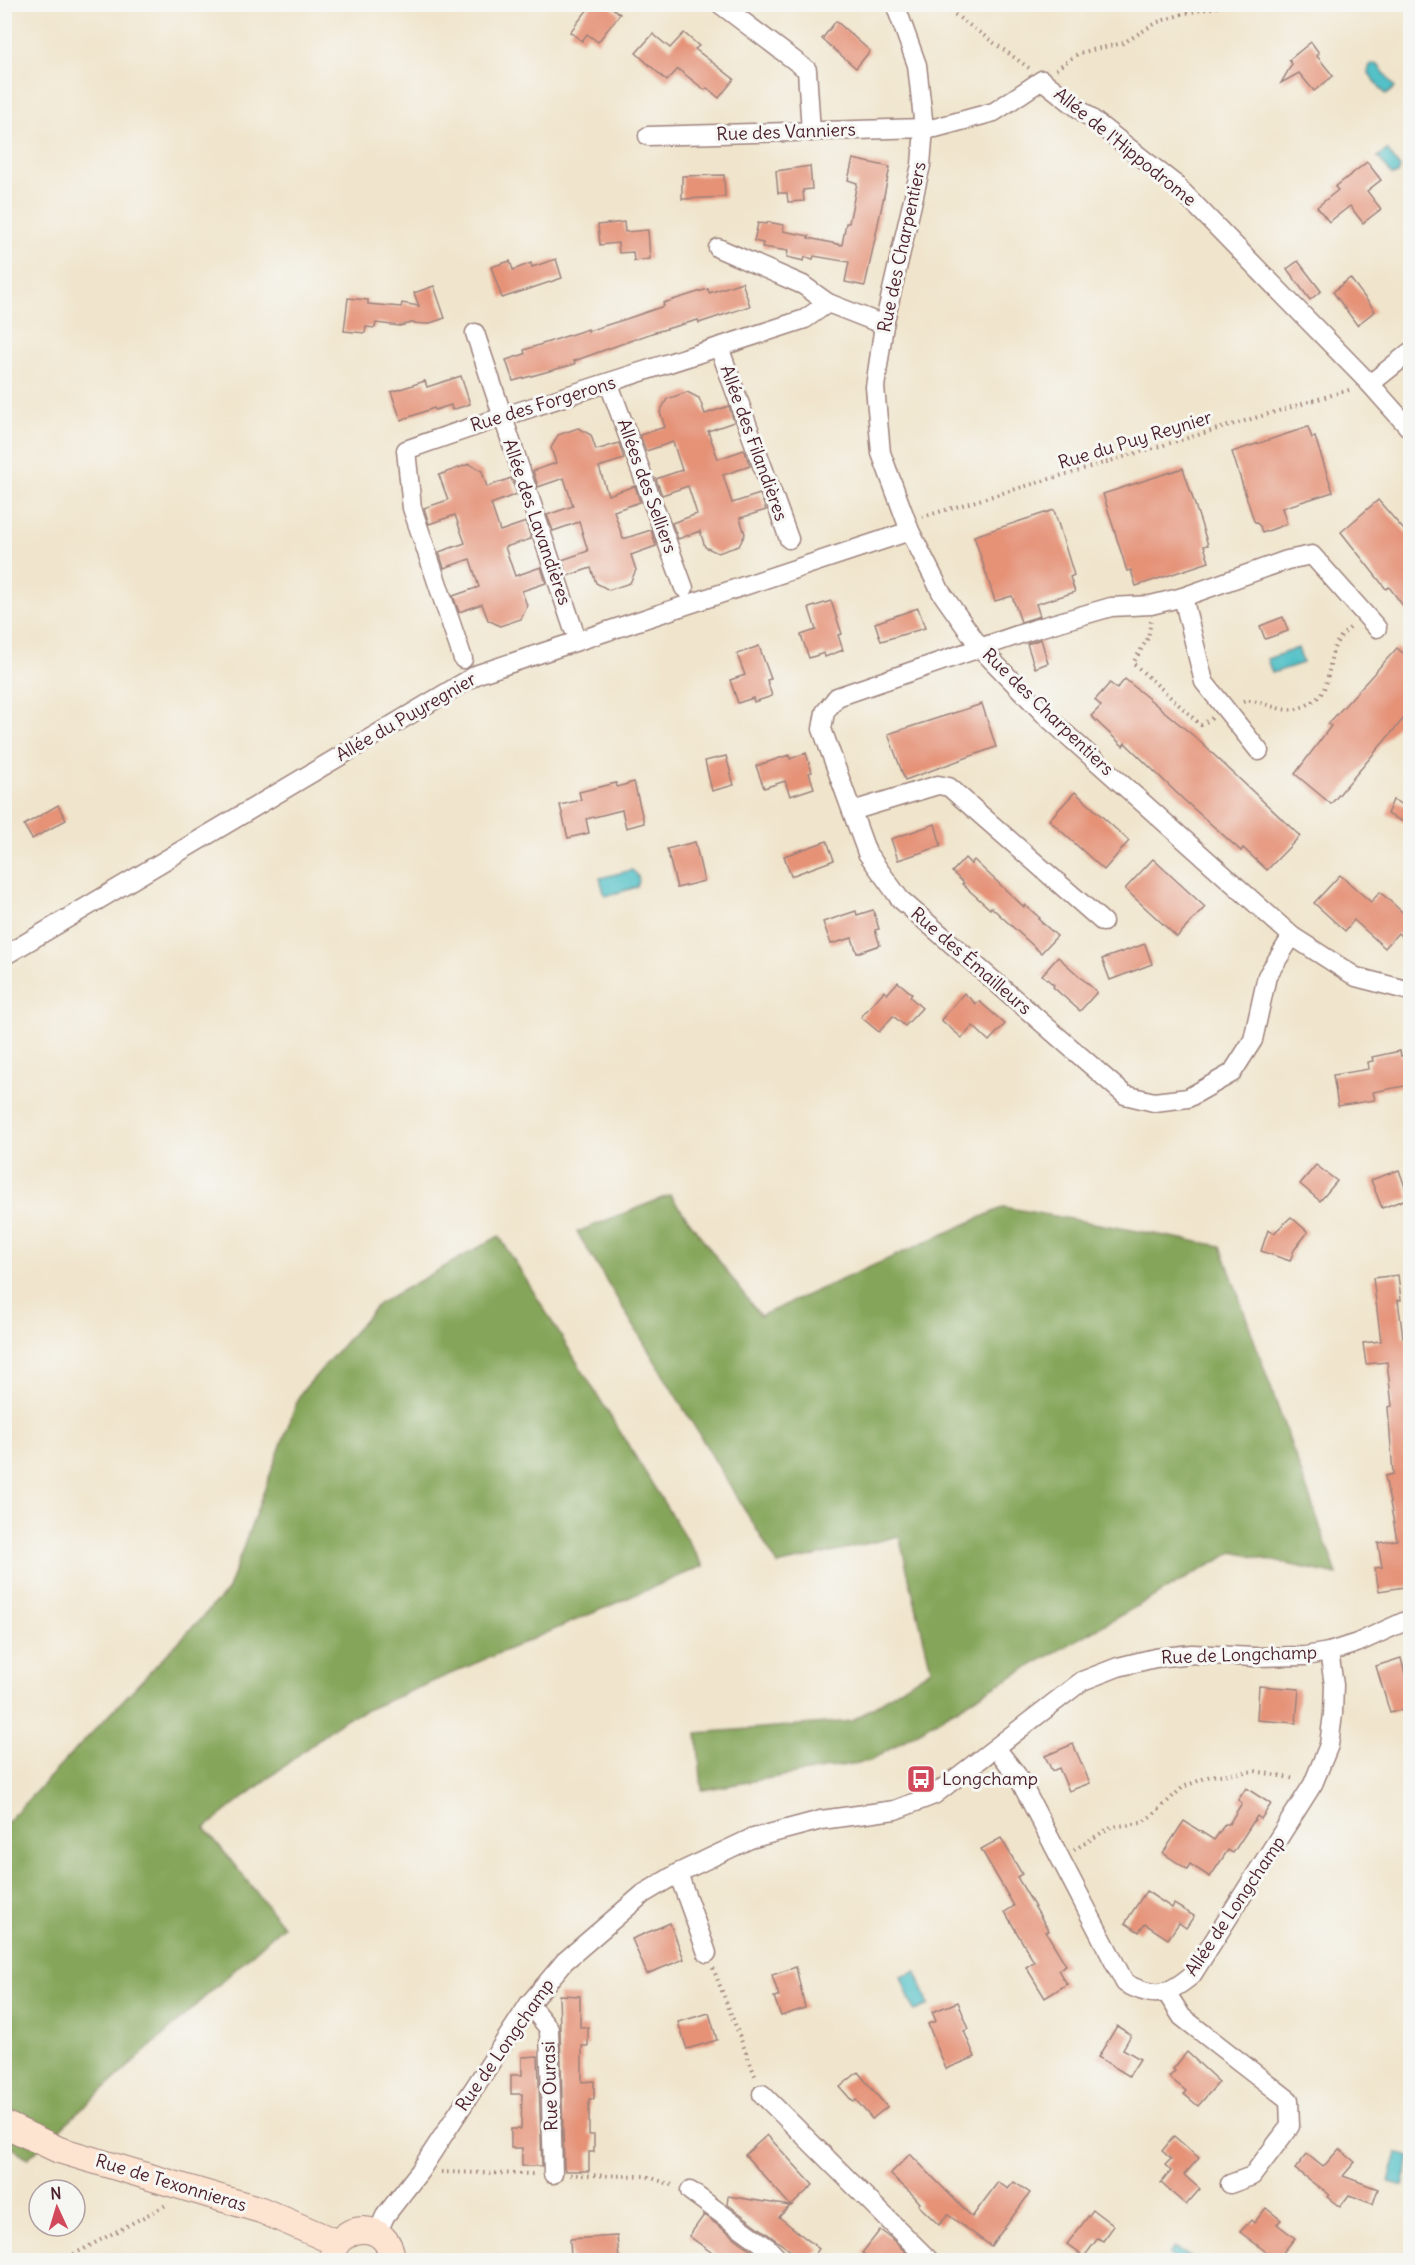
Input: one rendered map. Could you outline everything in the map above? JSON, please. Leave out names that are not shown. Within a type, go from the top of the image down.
[{"type":"main road","name":"Rue de Texonnieras","points":[[4,2124],[59,2150],[261,2210],[334,2252]]},
{"type":"main road","points":[[334,2252],[345,2235],[355,2230],[366,2230],[377,2234],[387,2243],[392,2260]]},
{"type":"street","points":[[720,4],[807,70],[811,132]]},
{"type":"street","points":[[895,4],[917,65],[924,128]]},
{"type":"street","name":"Allée de l'Hippodrome","points":[[924,128],[935,128],[994,112],[1040,77],[1175,184],[1370,384],[1410,429]]},
{"type":"street","name":"Rue des Vanniers","points":[[648,136],[924,128]]},
{"type":"street","name":"Rue des Charpentiers","points":[[924,128],[921,165],[884,324],[875,387],[881,453],[909,526],[941,592],[981,649],[1048,718],[1292,936],[1356,977],[1410,991]]},
{"type":"street","points":[[718,248],[803,285],[828,303],[884,324]]},
{"type":"street","name":"Rue des Forgerons","points":[[463,659],[412,508],[406,450],[501,416],[609,384],[806,319],[828,303]]},
{"type":"street","name":"Allée des Lavandières","points":[[475,333],[573,628]]},
{"type":"street","name":"Allée des Filandières","points":[[719,347],[789,539]]},
{"type":"street","points":[[1370,384],[1410,352]]},
{"type":"street","name":"Allées des Selliers","points":[[609,384],[684,588]]},
{"type":"street","name":"Allée du Puyregnier","points":[[4,956],[478,674],[909,526]]},
{"type":"street","name":"Rue des Émailleurs","points":[[1292,936],[1267,976],[1253,1040],[1232,1072],[1188,1098],[1154,1102],[1125,1095],[900,899],[867,853],[822,729],[825,712],[837,697],[1035,629],[1111,607],[1151,605],[1183,597],[1287,560],[1312,555],[1371,621]]},
{"type":"street","points":[[1183,597],[1204,681],[1259,751]]},
{"type":"street","points":[[852,811],[938,785],[949,787],[1103,922]]},
{"type":"street","name":"Rue de Longchamp","points":[[377,2234],[385,2216],[420,2171],[529,2004],[566,1961],[643,1894],[750,1839],[821,1820],[895,1810],[934,1795],[1082,1682],[1118,1667],[1155,1658],[1192,1654],[1254,1657],[1305,1656],[1329,1652],[1357,1643],[1410,1619]]},
{"type":"street","name":"Allée de Longchamp","points":[[1166,1992],[1175,1989],[1192,1975],[1313,1784],[1329,1744],[1334,1714],[1334,1685],[1329,1652]]},
{"type":"street","points":[[996,1748],[1017,1775],[1125,1983],[1142,1992],[1159,1994],[1166,1992],[1182,2017],[1289,2100],[1290,2126],[1252,2176],[1230,2184]]},
{"type":"street","points":[[678,1874],[707,1953]]},
{"type":"street","name":"Rue Ourasi","points":[[529,2004],[549,2029],[553,2174]]},
{"type":"street","points":[[762,2094],[929,2260]]},
{"type":"street","points":[[690,2191],[768,2247],[779,2260]]},
{"type":"path","points":[[940,4],[1040,77],[1078,53],[1123,43],[1158,22],[1186,13],[1233,4]]},
{"type":"path","name":"Rue du Puy Reynier","points":[[909,526],[1370,384]]},
{"type":"path","points":[[1151,605],[1152,620],[1148,638],[1133,663],[1202,725],[1226,709],[1246,701],[1257,701],[1271,708],[1286,710],[1305,707],[1321,694],[1328,682],[1337,642],[1371,621]]},
{"type":"path","points":[[1060,1859],[1111,1827],[1141,1822],[1154,1814],[1183,1787],[1210,1776],[1255,1771],[1284,1775],[1313,1784]]},
{"type":"path","points":[[707,1953],[762,2094]]},
{"type":"path","points":[[63,2260],[195,2190]]},
{"type":"green space","points":[[670,1195],[760,1316],[1004,1207],[1221,1246],[1337,1575],[1233,1552],[983,1693],[870,1761],[702,1790],[697,1733],[852,1721],[931,1669],[899,1536],[778,1565],[577,1232]]},
{"type":"green space","points":[[499,1236],[703,1566],[343,1720],[205,1828],[283,1926],[28,2158],[5,2143],[4,1825],[227,1591],[300,1394],[378,1304]]},
{"type":"water","points":[[1370,65],[1378,65],[1395,87],[1386,95],[1368,72]]},
{"type":"water","points":[[1387,150],[1400,168],[1398,174],[1392,175],[1378,157]]},
{"type":"water","points":[[1298,648],[1303,663],[1272,673],[1267,659]]},
{"type":"water","points":[[632,870],[638,877],[637,887],[605,896],[600,878]]},
{"type":"water","points":[[916,1972],[929,2005],[914,2011],[901,1977]]},
{"type":"water","points":[[1397,2153],[1410,2157],[1403,2186],[1389,2182]]},
{"type":"water","points":[[1174,2247],[1193,2260],[1176,2260],[1168,2255]]},
{"type":"building","points":[[592,4],[607,4],[620,14],[598,42],[587,34],[582,41],[570,32]]},
{"type":"building","points":[[836,21],[870,51],[856,68],[822,39]]},
{"type":"building","points":[[684,33],[699,46],[695,49],[734,79],[719,98],[678,69],[667,81],[636,53],[653,34],[670,48]]},
{"type":"building","points":[[1311,42],[1319,53],[1317,56],[1333,76],[1314,91],[1299,73],[1281,83],[1292,64],[1289,60]]},
{"type":"building","points":[[853,159],[890,167],[865,286],[845,282],[849,262],[814,256],[813,259],[805,257],[804,261],[787,257],[788,251],[762,247],[763,243],[754,241],[758,223],[767,224],[767,222],[784,225],[783,231],[842,245],[857,183],[848,180]]},
{"type":"building","points":[[1367,162],[1381,180],[1367,191],[1381,209],[1363,223],[1350,206],[1329,222],[1317,207],[1338,190],[1335,187]]},
{"type":"building","points":[[810,166],[812,189],[803,190],[804,201],[788,202],[787,193],[778,193],[776,171]]},
{"type":"building","points":[[724,175],[725,197],[682,199],[682,176]]},
{"type":"building","points":[[624,222],[625,232],[648,230],[650,259],[634,261],[633,252],[619,253],[618,243],[600,245],[598,225]]},
{"type":"building","points":[[556,259],[562,278],[502,298],[491,267],[510,261],[513,270],[531,263],[532,267]]},
{"type":"building","points":[[1298,261],[1321,291],[1310,300],[1287,269]]},
{"type":"building","points":[[1350,278],[1375,311],[1357,325],[1333,292]]},
{"type":"building","points":[[742,282],[750,306],[699,323],[698,320],[652,333],[574,361],[575,364],[513,381],[506,360],[525,354],[524,350],[626,319],[664,306],[663,303],[708,289],[709,293]]},
{"type":"building","points":[[434,286],[445,318],[427,324],[411,323],[400,326],[376,323],[375,328],[366,327],[365,333],[344,331],[348,298],[368,300],[368,304],[401,307],[402,303],[419,306],[414,293]]},
{"type":"building","points":[[461,376],[470,404],[452,410],[451,405],[435,410],[434,408],[401,420],[391,392],[425,381],[427,387]]},
{"type":"building","points":[[687,392],[699,398],[705,414],[729,406],[734,422],[708,431],[718,459],[744,450],[750,466],[723,475],[732,503],[760,494],[766,510],[740,518],[745,534],[739,546],[718,553],[705,547],[700,531],[678,539],[672,523],[697,514],[688,486],[662,495],[656,479],[682,470],[673,442],[646,451],[640,435],[665,427],[660,412],[667,399]]},
{"type":"building","points":[[1308,427],[1312,438],[1315,437],[1333,492],[1282,508],[1287,524],[1262,533],[1260,526],[1254,521],[1232,452]]},
{"type":"building","points":[[578,428],[591,435],[596,450],[619,443],[624,459],[599,467],[608,495],[635,486],[640,502],[614,511],[623,539],[651,530],[656,546],[631,555],[636,570],[630,583],[609,590],[596,583],[591,568],[567,576],[562,560],[588,551],[579,522],[553,531],[547,515],[573,506],[564,478],[538,487],[533,471],[556,463],[551,448],[558,435]]},
{"type":"building","points":[[469,464],[482,471],[487,487],[511,478],[517,494],[491,504],[500,531],[526,522],[531,539],[505,547],[515,576],[541,567],[546,583],[522,591],[527,606],[521,619],[500,626],[488,620],[482,604],[459,612],[453,596],[479,587],[470,559],[444,568],[439,552],[465,543],[455,515],[429,524],[424,508],[448,500],[439,475]]},
{"type":"building","points":[[1183,468],[1208,545],[1204,546],[1209,562],[1136,586],[1131,570],[1127,571],[1103,494]]},
{"type":"building","points":[[1378,500],[1410,537],[1410,615],[1389,587],[1386,589],[1341,532]]},
{"type":"building","points":[[1054,510],[1074,575],[1070,577],[1075,592],[1036,604],[1040,616],[1021,622],[1012,596],[995,601],[974,536]]},
{"type":"building","points":[[831,601],[842,634],[838,635],[843,650],[825,657],[824,653],[809,658],[801,635],[816,630],[809,608]]},
{"type":"building","points":[[918,608],[925,628],[881,641],[875,623]]},
{"type":"building","points":[[1283,617],[1288,631],[1265,639],[1260,626]]},
{"type":"building","points":[[1041,639],[1048,663],[1035,668],[1027,644]]},
{"type":"building","points":[[759,646],[771,679],[767,680],[772,696],[754,702],[753,698],[738,703],[730,680],[745,675],[737,654]]},
{"type":"building","points":[[1397,648],[1410,659],[1410,711],[1331,804],[1295,774],[1331,726],[1328,724]]},
{"type":"building","points":[[1125,679],[1195,737],[1300,836],[1267,870],[1243,848],[1241,851],[1125,743],[1123,746],[1091,716],[1101,706],[1095,700],[1110,683],[1117,689]]},
{"type":"building","points":[[982,704],[996,747],[905,780],[888,734]]},
{"type":"building","points":[[806,753],[814,788],[790,796],[785,781],[764,788],[756,766],[789,755],[790,759]]},
{"type":"building","points":[[726,756],[734,785],[712,791],[705,761]]},
{"type":"building","points":[[634,782],[644,823],[626,828],[622,810],[586,819],[589,833],[568,838],[560,805],[581,800],[579,792],[616,783],[617,787]]},
{"type":"building","points":[[1075,792],[1129,841],[1104,870],[1049,820]]},
{"type":"building","points":[[1393,800],[1410,808],[1410,825],[1387,814]]},
{"type":"building","points":[[58,805],[66,820],[32,839],[24,825]]},
{"type":"building","points":[[935,824],[941,846],[898,860],[891,839]]},
{"type":"building","points":[[827,841],[834,860],[791,876],[784,856]]},
{"type":"building","points":[[695,842],[704,881],[677,888],[667,849]]},
{"type":"building","points":[[965,858],[971,864],[974,860],[1057,936],[1041,953],[962,884],[964,883],[952,872]]},
{"type":"building","points":[[1153,859],[1205,907],[1177,937],[1125,889]]},
{"type":"building","points":[[1340,875],[1371,902],[1380,892],[1410,919],[1410,945],[1398,933],[1385,948],[1354,920],[1345,931],[1314,903]]},
{"type":"building","points":[[873,910],[879,929],[875,930],[880,945],[857,953],[852,938],[831,944],[823,922],[856,911],[857,915]]},
{"type":"building","points":[[1145,944],[1152,964],[1110,980],[1102,959]]},
{"type":"building","points":[[1058,957],[1097,992],[1080,1011],[1042,975]]},
{"type":"building","points":[[898,982],[912,994],[910,997],[922,1008],[905,1026],[893,1016],[879,1032],[861,1017],[884,991],[887,994]]},
{"type":"building","points":[[964,993],[976,1004],[979,1001],[1005,1024],[989,1041],[973,1026],[962,1038],[941,1020]]},
{"type":"building","points":[[1400,1051],[1401,1056],[1406,1055],[1408,1065],[1410,1064],[1410,1085],[1373,1092],[1375,1100],[1338,1106],[1333,1075],[1369,1069],[1368,1062],[1373,1061],[1372,1057]]},
{"type":"building","points":[[1316,1165],[1337,1181],[1320,1201],[1300,1184]]},
{"type":"building","points":[[1399,1170],[1409,1198],[1382,1208],[1371,1180]]},
{"type":"building","points":[[1291,1217],[1308,1232],[1294,1250],[1290,1261],[1261,1251],[1268,1230],[1274,1233]]},
{"type":"building","points":[[1398,1275],[1401,1300],[1398,1300],[1403,1338],[1407,1337],[1408,1347],[1410,1347],[1410,1586],[1379,1591],[1375,1568],[1382,1567],[1378,1543],[1397,1540],[1385,1476],[1393,1474],[1388,1407],[1392,1406],[1387,1362],[1366,1364],[1363,1343],[1381,1341],[1373,1278]]},
{"type":"building","points":[[1401,1658],[1410,1694],[1410,1707],[1390,1713],[1376,1666]]},
{"type":"building","points":[[1259,1686],[1299,1689],[1296,1723],[1257,1720]]},
{"type":"building","points":[[1073,1744],[1090,1783],[1069,1791],[1059,1768],[1052,1771],[1045,1756]]},
{"type":"building","points":[[1246,1788],[1271,1804],[1261,1819],[1257,1816],[1233,1853],[1228,1850],[1210,1877],[1190,1864],[1187,1869],[1163,1853],[1184,1821],[1214,1840],[1225,1824],[1229,1824],[1242,1803],[1238,1800]]},
{"type":"building","points":[[1001,1838],[1022,1874],[1017,1877],[1066,1965],[1058,1970],[1067,1984],[1045,1998],[1026,1967],[1034,1962],[1005,1912],[1014,1906],[981,1849]]},
{"type":"building","points":[[1146,1891],[1172,1908],[1174,1904],[1194,1916],[1186,1928],[1179,1923],[1168,1939],[1145,1924],[1139,1932],[1125,1923]]},
{"type":"building","points":[[670,1923],[684,1959],[647,1974],[632,1939]]},
{"type":"building","points":[[796,1967],[805,2008],[781,2016],[774,1997],[779,1996],[772,1975]]},
{"type":"building","points":[[559,1995],[580,1996],[580,2027],[588,2027],[588,2046],[582,2046],[582,2082],[594,2081],[594,2099],[589,2099],[589,2135],[594,2135],[594,2152],[589,2152],[589,2171],[565,2171],[564,2166]]},
{"type":"building","points":[[958,2002],[969,2029],[964,2031],[975,2057],[946,2069],[928,2024],[936,2021],[932,2012]]},
{"type":"building","points":[[709,2013],[717,2040],[687,2049],[678,2022]]},
{"type":"building","points":[[1117,2026],[1131,2035],[1123,2049],[1140,2059],[1129,2076],[1098,2057]]},
{"type":"building","points":[[1187,2052],[1219,2082],[1198,2106],[1184,2094],[1186,2091],[1169,2077]]},
{"type":"building","points":[[538,2056],[542,2166],[522,2166],[522,2148],[511,2148],[511,2129],[521,2129],[522,2094],[511,2094],[511,2075],[522,2075],[522,2057]]},
{"type":"building","points":[[858,2072],[887,2107],[872,2119],[856,2100],[853,2102],[840,2087]]},
{"type":"building","points":[[767,2135],[813,2185],[791,2206],[745,2155]]},
{"type":"building","points":[[1174,2136],[1199,2158],[1184,2175],[1200,2189],[1186,2205],[1161,2183],[1171,2171],[1165,2165],[1171,2159],[1162,2151]]},
{"type":"building","points":[[1339,2149],[1355,2162],[1343,2176],[1378,2189],[1373,2204],[1349,2195],[1340,2207],[1327,2197],[1329,2195],[1295,2169],[1307,2154],[1323,2167]]},
{"type":"building","points":[[910,2154],[972,2217],[998,2182],[1008,2189],[1014,2182],[1030,2193],[991,2246],[948,2215],[939,2225],[918,2205],[920,2203],[913,2195],[890,2174]]},
{"type":"building","points":[[728,2196],[790,2206],[779,2217],[819,2249],[811,2260],[803,2260],[727,2204]]},
{"type":"building","points":[[1266,2208],[1281,2220],[1277,2224],[1295,2238],[1277,2260],[1240,2232],[1251,2220],[1254,2223]]},
{"type":"building","points":[[1093,2210],[1114,2226],[1103,2241],[1098,2238],[1084,2257],[1067,2244]]},
{"type":"building","points":[[704,2215],[759,2256],[755,2260],[722,2260],[689,2236]]},
{"type":"building","points":[[880,2230],[914,2260],[873,2260],[862,2253]]},
{"type":"building","points":[[617,2236],[619,2260],[571,2260],[570,2239]]},
{"type":"place","name":"Longchamp","points":[[921,1779]]}]
